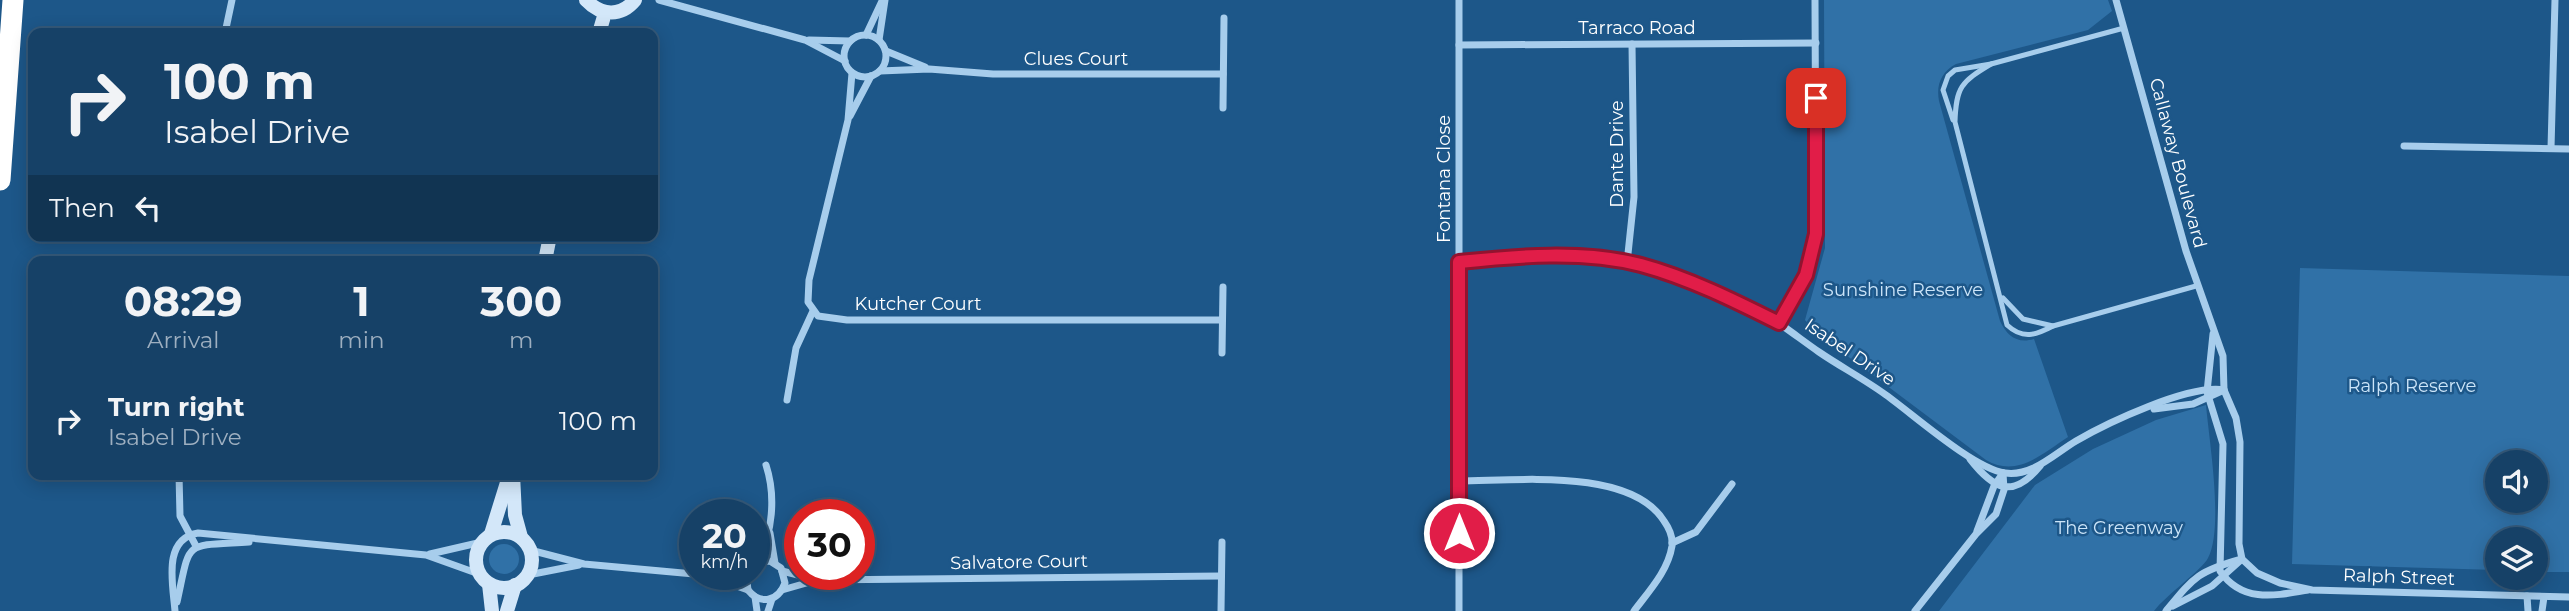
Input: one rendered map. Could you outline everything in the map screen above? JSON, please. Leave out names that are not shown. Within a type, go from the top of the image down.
[{"type":"highway","points":[[0,180],[13,0]]},
{"type":"street","points":[[226,28],[232,0]]},
{"type":"street","points":[[586,0],[605,13],[624,9],[635,0]]},
{"type":"street","points":[[659,0],[805,40],[845,61],[852,73],[848,120],[809,280],[808,302],[813,311],[796,348],[787,400]]},
{"type":"street","points":[[866,35],[884,0]]},
{"type":"street","points":[[879,40],[884,0]]},
{"type":"street","name":"Fontana Close","points":[[1459,0],[1459,611]]},
{"type":"street","points":[[1779,323],[1806,275],[1816,234],[1815,0]]},
{"type":"street","name":"Callaway Boulevard","points":[[2116,0],[2196,286],[2223,356],[2224,390],[2239,429],[2239,544],[2242,559]]},
{"type":"street","points":[[2551,148],[2555,0]]},
{"type":"street","points":[[600,28],[605,13]]},
{"type":"street","points":[[1223,18],[1223,108]]},
{"type":"street","points":[[805,40],[850,41],[866,35],[879,40],[886,51],[885,62],[880,71],[871,76],[848,120]]},
{"type":"street","points":[[845,61],[850,41]]},
{"type":"street","name":"Tarraco Road","points":[[1459,45],[1815,43]]},
{"type":"street","name":"Dante Drive","points":[[1627,263],[1634,197],[1632,44]]},
{"type":"street","name":"Clues Court","points":[[886,51],[929,69]]},
{"type":"street","name":"Clues Court","points":[[880,71],[929,69],[993,74],[1223,74]]},
{"type":"street","points":[[852,73],[871,76]]},
{"type":"street","points":[[2404,146],[2569,149]]},
{"type":"street","name":"Isabel Drive","points":[[1459,262],[1535,256],[1595,257],[1627,263],[1677,278],[1779,323],[1873,386],[1968,456],[2003,473]]},
{"type":"street","points":[[1222,353],[1223,287]]},
{"type":"street","name":"Kutcher Court","points":[[813,311],[824,318],[847,320],[1223,320]]},
{"type":"street","name":"Callaway Boulevard","points":[[2213,333],[2207,389],[2223,444],[2221,571]]},
{"type":"street","points":[[2000,485],[2020,486],[2041,465],[2075,441],[2184,393],[2207,389],[2224,390]]},
{"type":"street","points":[[2146,410],[2208,399],[2224,390]]},
{"type":"street","name":"Isabel Drive","points":[[1968,456],[1984,478],[2000,485]]},
{"type":"street","points":[[766,465],[773,485],[770,517]]},
{"type":"street","points":[[1976,534],[2000,485],[2003,473],[2021,472],[2041,465]]},
{"type":"street","points":[[179,480],[180,516],[196,546]]},
{"type":"street","points":[[492,611],[484,579],[475,558],[486,538],[509,480]]},
{"type":"street","points":[[512,480],[520,537],[530,550],[531,567],[528,575]]},
{"type":"street","points":[[1459,481],[1597,484],[1631,495],[1658,511],[1669,528],[1672,542],[1666,567],[1634,611]]},
{"type":"street","points":[[1672,542],[1696,532],[1732,484]]},
{"type":"street","points":[[1915,611],[1996,513],[2002,503],[2000,485]]},
{"type":"street","points":[[426,555],[506,532],[520,537]]},
{"type":"street","points":[[175,610],[173,556],[176,547],[189,534],[212,533],[264,541],[426,555],[507,588],[528,575],[584,564]]},
{"type":"street","points":[[768,611],[772,599],[782,590],[782,571],[775,564],[770,534]]},
{"type":"street","points":[[175,610],[186,557],[196,546],[264,541]]},
{"type":"street","points":[[1221,611],[1222,542]]},
{"type":"street","points":[[530,550],[584,564],[679,572]]},
{"type":"street","points":[[2168,609],[2242,559]]},
{"type":"street","points":[[2168,609],[2187,584],[2204,571],[2221,571],[2242,559]]},
{"type":"street","name":"Ralph Street","points":[[2242,559],[2265,578],[2312,590]]},
{"type":"street","points":[[770,563],[775,564]]},
{"type":"street","name":"Ralph Street","points":[[2221,571],[2235,589],[2261,596],[2312,590],[2569,597]]},
{"type":"street","name":"Salvatore Court","points":[[875,579],[1221,576]]},
{"type":"street","points":[[507,611],[515,585]]},
{"type":"street","points":[[748,590],[755,597],[757,611]]},
{"type":"street","points":[[2527,596],[2528,611]]},
{"type":"street","points":[[755,597],[772,599]]},
{"type":"street","points":[[2543,611],[2544,597]]},
{"type":"lane","points":[[2124,28],[1991,64],[1966,66],[1948,76],[1944,99],[1955,122],[2002,297],[2004,316],[2015,332],[2031,335],[2053,326],[2196,286]]},
{"type":"lane","points":[[1955,122],[1958,91],[1969,76],[1991,64]]},
{"type":"lane","points":[[2002,297],[2023,319],[2053,326]]},
{"type":"green space","name":"Sunshine Reserve","points":[[1824,0],[2108,0],[2112,11],[2088,30],[1956,64],[1943,75],[1939,84],[1939,101],[2000,321],[2013,338],[2034,339],[2068,437],[2029,462],[2008,466],[1986,460],[1814,331],[1805,320],[1825,248]]},
{"type":"green space","name":"Ralph Reserve","points":[[2300,268],[2569,276],[2569,572],[2548,572],[2548,527],[2485,527],[2485,570],[2292,564]]},
{"type":"green space","name":"The Greenway","points":[[2206,405],[2215,506],[2213,544],[2204,563],[2154,611],[1939,611],[2035,485],[2093,449],[2156,420]]},
{"type":"green space","points":[[504,544],[515,548],[519,559],[515,570],[504,574],[493,570],[489,559],[493,548]]},
{"type":"route","points":[[1459,533],[1459,262],[1535,256],[1595,257],[1639,265],[1737,302],[1779,323],[1806,275],[1816,234],[1816,98]]}]
